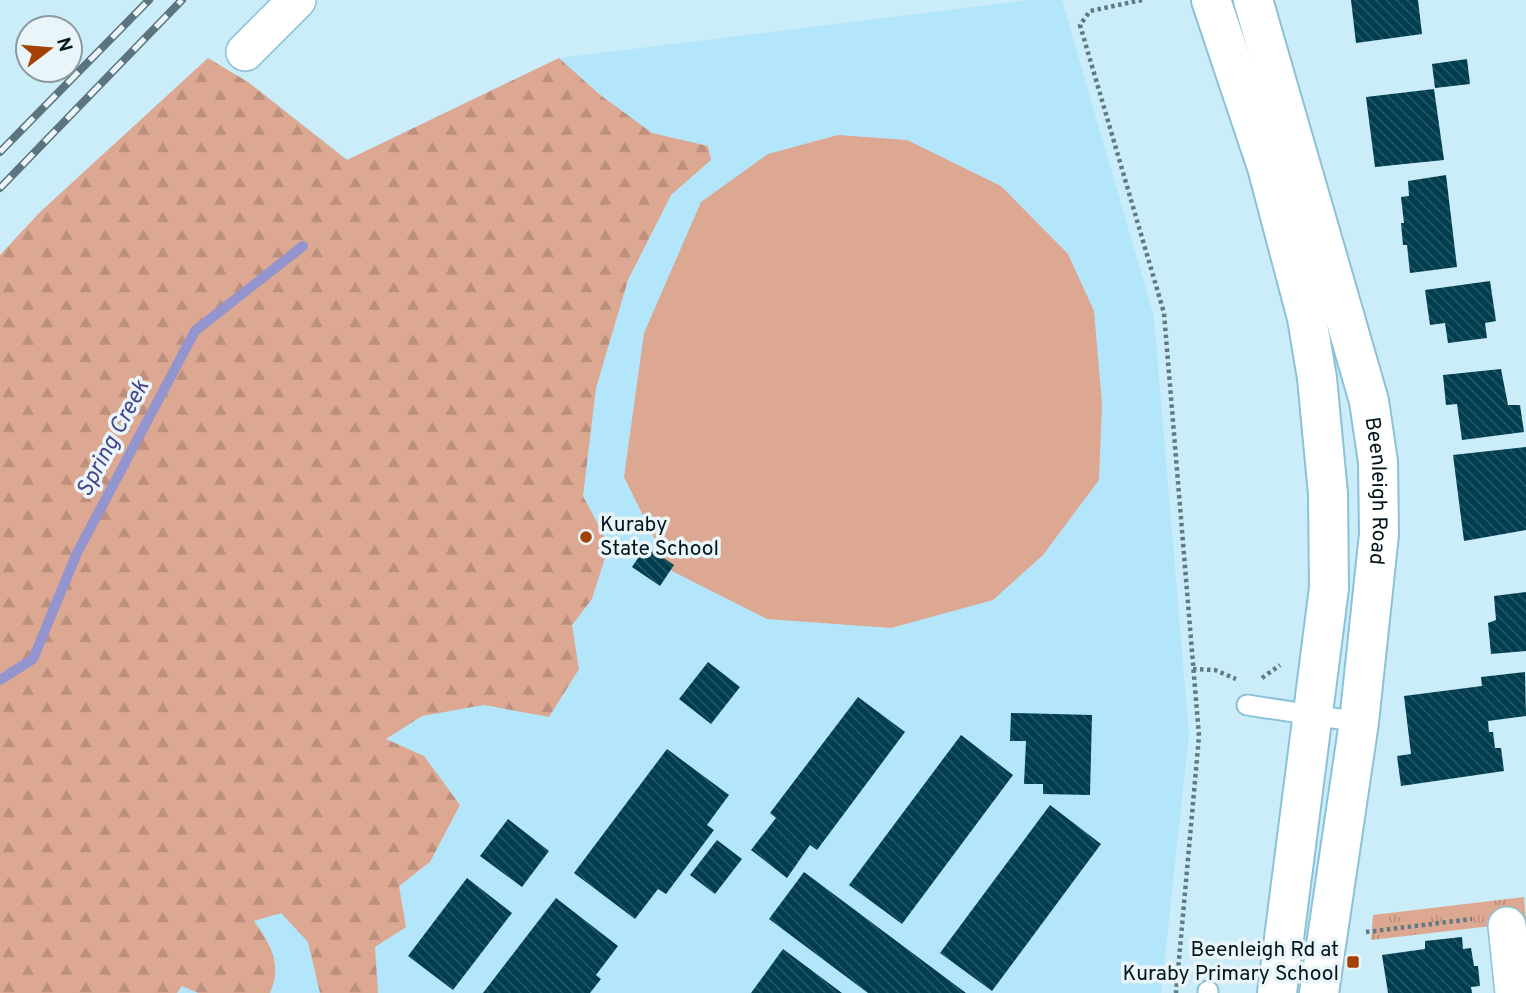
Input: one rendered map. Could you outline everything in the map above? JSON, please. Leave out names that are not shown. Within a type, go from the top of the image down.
[{"type":"main road","name":"Beenleigh Road","points":[[1211,0],[1267,167],[1307,318],[1317,378],[1328,494],[1329,588],[1277,993]]},
{"type":"main road","name":"Beenleigh Road","points":[[1253,0],[1368,401],[1378,462],[1379,534],[1359,722],[1319,993]]},
{"type":"street","points":[[245,52],[298,0]]},
{"type":"street","points":[[1507,926],[1514,993]]},
{"type":"lane","points":[[1247,705],[1359,722]]},
{"type":"path","points":[[1142,0],[1090,11],[1080,25],[1164,313],[1199,736],[1175,993]]},
{"type":"path","points":[[1255,678],[1264,678],[1280,664],[1291,663]]},
{"type":"path","points":[[1193,669],[1215,670],[1225,672],[1235,679],[1245,679]]},
{"type":"path","points":[[1355,933],[1505,915],[1507,926]]},
{"type":"shaded area","name":"Kuraby State School","points":[[1030,0],[1062,0],[1154,317],[1189,735],[1161,993],[130,993],[0,340],[248,82],[348,160],[559,58]]},
{"type":"green space","points":[[208,58],[248,82],[347,160],[559,58],[599,94],[652,133],[708,146],[711,160],[671,195],[628,280],[596,388],[583,496],[609,545],[592,599],[572,625],[579,669],[549,717],[484,705],[422,716],[386,739],[424,756],[460,805],[430,862],[399,886],[406,927],[375,947],[378,993],[320,993],[308,942],[281,913],[254,921],[270,946],[275,964],[274,983],[270,993],[198,993],[182,986],[177,993],[0,993],[0,255],[39,213]]},
{"type":"green space","points":[[838,135],[907,140],[1001,186],[1068,254],[1094,311],[1102,404],[1099,480],[1043,555],[993,600],[891,628],[767,619],[670,570],[624,477],[644,333],[701,202],[768,154]]},
{"type":"green space","points":[[1524,897],[1526,922],[1371,940],[1373,915]]},
{"type":"building","points":[[1351,0],[1418,0],[1422,34],[1356,43]]},
{"type":"building","points":[[1467,59],[1470,84],[1435,88],[1432,64]]},
{"type":"building","points":[[1434,89],[1444,160],[1375,167],[1366,97]]},
{"type":"building","points":[[1446,175],[1457,267],[1410,273],[1407,245],[1403,245],[1401,197],[1409,196],[1408,181]]},
{"type":"building","points":[[1490,281],[1496,321],[1485,323],[1487,338],[1448,343],[1445,323],[1430,325],[1425,290]]},
{"type":"building","points":[[1501,369],[1508,405],[1520,405],[1524,432],[1462,440],[1457,404],[1446,405],[1443,375]]},
{"type":"building","points":[[1526,447],[1526,530],[1464,541],[1453,455]]},
{"type":"building","points":[[646,546],[674,565],[660,586],[632,567]]},
{"type":"building","points":[[1526,592],[1526,651],[1491,654],[1488,623],[1496,620],[1494,596]]},
{"type":"building","points":[[708,662],[740,687],[711,724],[679,699]]},
{"type":"building","points":[[1525,672],[1526,716],[1488,721],[1495,748],[1501,748],[1504,771],[1401,786],[1397,756],[1411,754],[1404,696],[1482,686],[1481,677]]},
{"type":"building","points":[[858,697],[905,732],[817,850],[810,845],[787,878],[751,850],[776,818],[770,813]]},
{"type":"building","points":[[1011,713],[1092,715],[1090,795],[1043,794],[1043,784],[1024,784],[1026,741],[1010,741]]},
{"type":"building","points":[[961,735],[1013,775],[902,924],[849,885]]},
{"type":"building","points":[[667,749],[729,795],[707,825],[714,830],[666,894],[658,889],[635,919],[574,873]]},
{"type":"building","points":[[1050,805],[1101,844],[992,991],[940,953]]},
{"type":"building","points":[[508,819],[549,851],[522,887],[480,856]]},
{"type":"building","points":[[717,840],[742,859],[715,894],[690,875]]},
{"type":"building","points":[[804,872],[966,993],[868,993],[769,919]]},
{"type":"building","points":[[467,878],[512,913],[453,990],[408,956]]},
{"type":"building","points":[[556,898],[618,946],[596,975],[601,979],[590,993],[483,993]]},
{"type":"building","points":[[1462,937],[1463,949],[1471,948],[1474,966],[1478,966],[1480,986],[1471,987],[1472,993],[1388,993],[1382,955],[1425,949],[1425,941]]},
{"type":"building","points":[[783,949],[842,993],[751,993]]},
{"type":"waterway","name":"Spring Creek","points":[[0,680],[33,659],[77,553],[195,331],[303,246]]},
{"type":"railway","points":[[0,152],[149,0]]},
{"type":"railway","points":[[0,188],[182,0]]},
{"type":"place","name":"Kuraby State School","points":[[586,537]]},
{"type":"place","name":"Beenleigh Rd at Kuraby Primary School","points":[[1353,962]]}]
